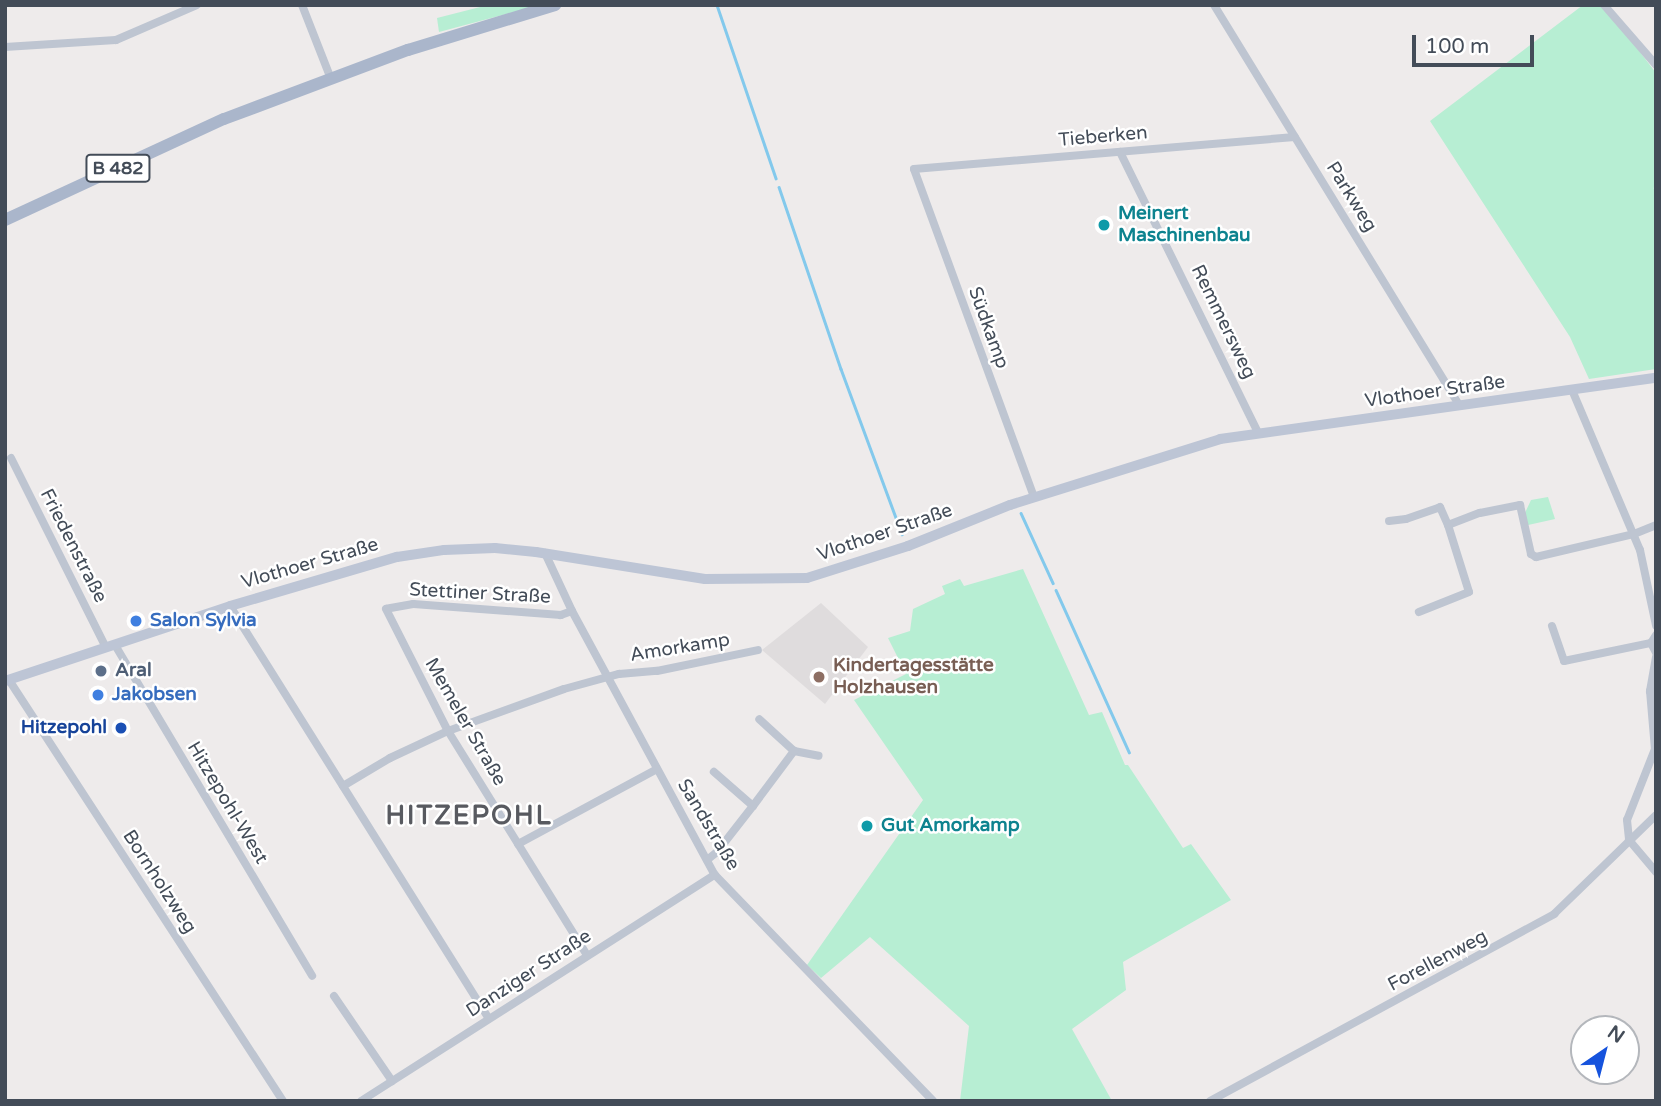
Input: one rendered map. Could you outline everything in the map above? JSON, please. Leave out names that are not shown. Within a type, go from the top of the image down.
[{"type":"main road","name":"B 482","points":[[5,220],[224,119],[408,50],[555,5]]},
{"type":"street","points":[[5,47],[116,40],[197,5]]},
{"type":"street","points":[[302,5],[331,79]]},
{"type":"street","name":"Parkweg","points":[[1214,5],[1460,406]]},
{"type":"street","points":[[1604,5],[1656,65]]},
{"type":"street","name":"Tieberken","points":[[914,169],[1295,137]]},
{"type":"street","name":"Remmersweg","points":[[1120,152],[1258,432]]},
{"type":"street","name":"Südkamp","points":[[914,169],[1034,497]]},
{"type":"street","name":"Vlothoer Straße","points":[[7,681],[349,569],[428,552],[495,548],[545,553],[705,579],[807,578],[908,547],[1034,497],[1170,453],[1258,432],[1656,378]]},
{"type":"street","points":[[1572,390],[1634,534],[1656,625]]},
{"type":"street","name":"Friedenstraße","points":[[11,458],[111,646]]},
{"type":"street","points":[[1448,525],[1480,513],[1520,505],[1531,554],[1536,557],[1634,534],[1656,526]]},
{"type":"street","points":[[1390,521],[1413,517],[1440,507],[1448,525],[1469,592],[1419,612]]},
{"type":"street","name":"Sandstraße","points":[[545,553],[572,611],[715,875],[933,1101]]},
{"type":"street","name":"Stettiner Straße","points":[[386,609],[413,604],[561,615],[572,611]]},
{"type":"street","points":[[230,606],[489,1019]]},
{"type":"street","name":"Memeler Straße","points":[[386,609],[448,731],[587,955]]},
{"type":"street","points":[[1552,626],[1564,661],[1651,643],[1656,635]]},
{"type":"street","points":[[1651,643],[1656,655],[1650,691],[1654,749],[1627,820],[1629,840],[1656,872]]},
{"type":"street","name":"Hitzepohl-West","points":[[111,646],[312,976]]},
{"type":"street","name":"Amorkamp","points":[[343,786],[390,758],[514,705],[607,676],[669,669],[758,650]]},
{"type":"street","name":"Bornholzweg","points":[[7,681],[283,1101]]},
{"type":"street","points":[[759,719],[794,751],[819,756]]},
{"type":"street","points":[[707,860],[718,852],[794,751]]},
{"type":"street","points":[[518,844],[657,769]]},
{"type":"street","points":[[713,772],[753,806]]},
{"type":"street","name":"Forellenweg","points":[[1210,1101],[1554,914],[1656,815]]},
{"type":"street","name":"Danziger Straße","points":[[362,1101],[715,875]]},
{"type":"street","points":[[334,996],[392,1081]]},
{"type":"shaded area","name":"Kindertagesstätte Holzhausen","points":[[821,603],[868,647],[825,704],[762,650]]},
{"type":"green space","points":[[488,5],[540,5],[439,32],[437,18]]},
{"type":"green space","points":[[1583,5],[1604,5],[1656,73],[1656,184],[1653,189],[1656,186],[1656,369],[1589,379],[1570,337],[1430,121]]},
{"type":"green space","points":[[1548,497],[1555,519],[1528,525],[1524,515],[1531,500]]},
{"type":"green space","points":[[1023,569],[1089,715],[1102,712],[1125,765],[1128,765],[1183,848],[1191,844],[1231,900],[1123,962],[1126,990],[1072,1029],[1112,1101],[960,1101],[969,1026],[870,937],[821,978],[807,965],[923,800],[854,700],[906,674],[888,638],[910,631],[913,609],[945,594],[942,586],[960,579],[964,586]]},
{"type":"waterway","points":[[717,5],[776,178]]},
{"type":"waterway","points":[[779,187],[841,369],[902,534]]},
{"type":"waterway","points":[[1021,513],[1053,583]]},
{"type":"waterway","points":[[1056,590],[1129,752]]},
{"type":"place","name":"Meinert Maschinenbau","points":[[1104,225]]},
{"type":"place","name":"Salon Sylvia","points":[[136,621]]},
{"type":"place","name":"Aral","points":[[101,671]]},
{"type":"place","name":"Kindertagesstätte Holzhausen","points":[[819,677]]},
{"type":"place","name":"Jakobsen","points":[[98,695]]},
{"type":"place","name":"Hitzepohl","points":[[121,728]]},
{"type":"place","name":"Gut Amorkamp","points":[[867,826]]},
{"type":"district","name":"HITZEPOHL","points":[[469,816]]}]
